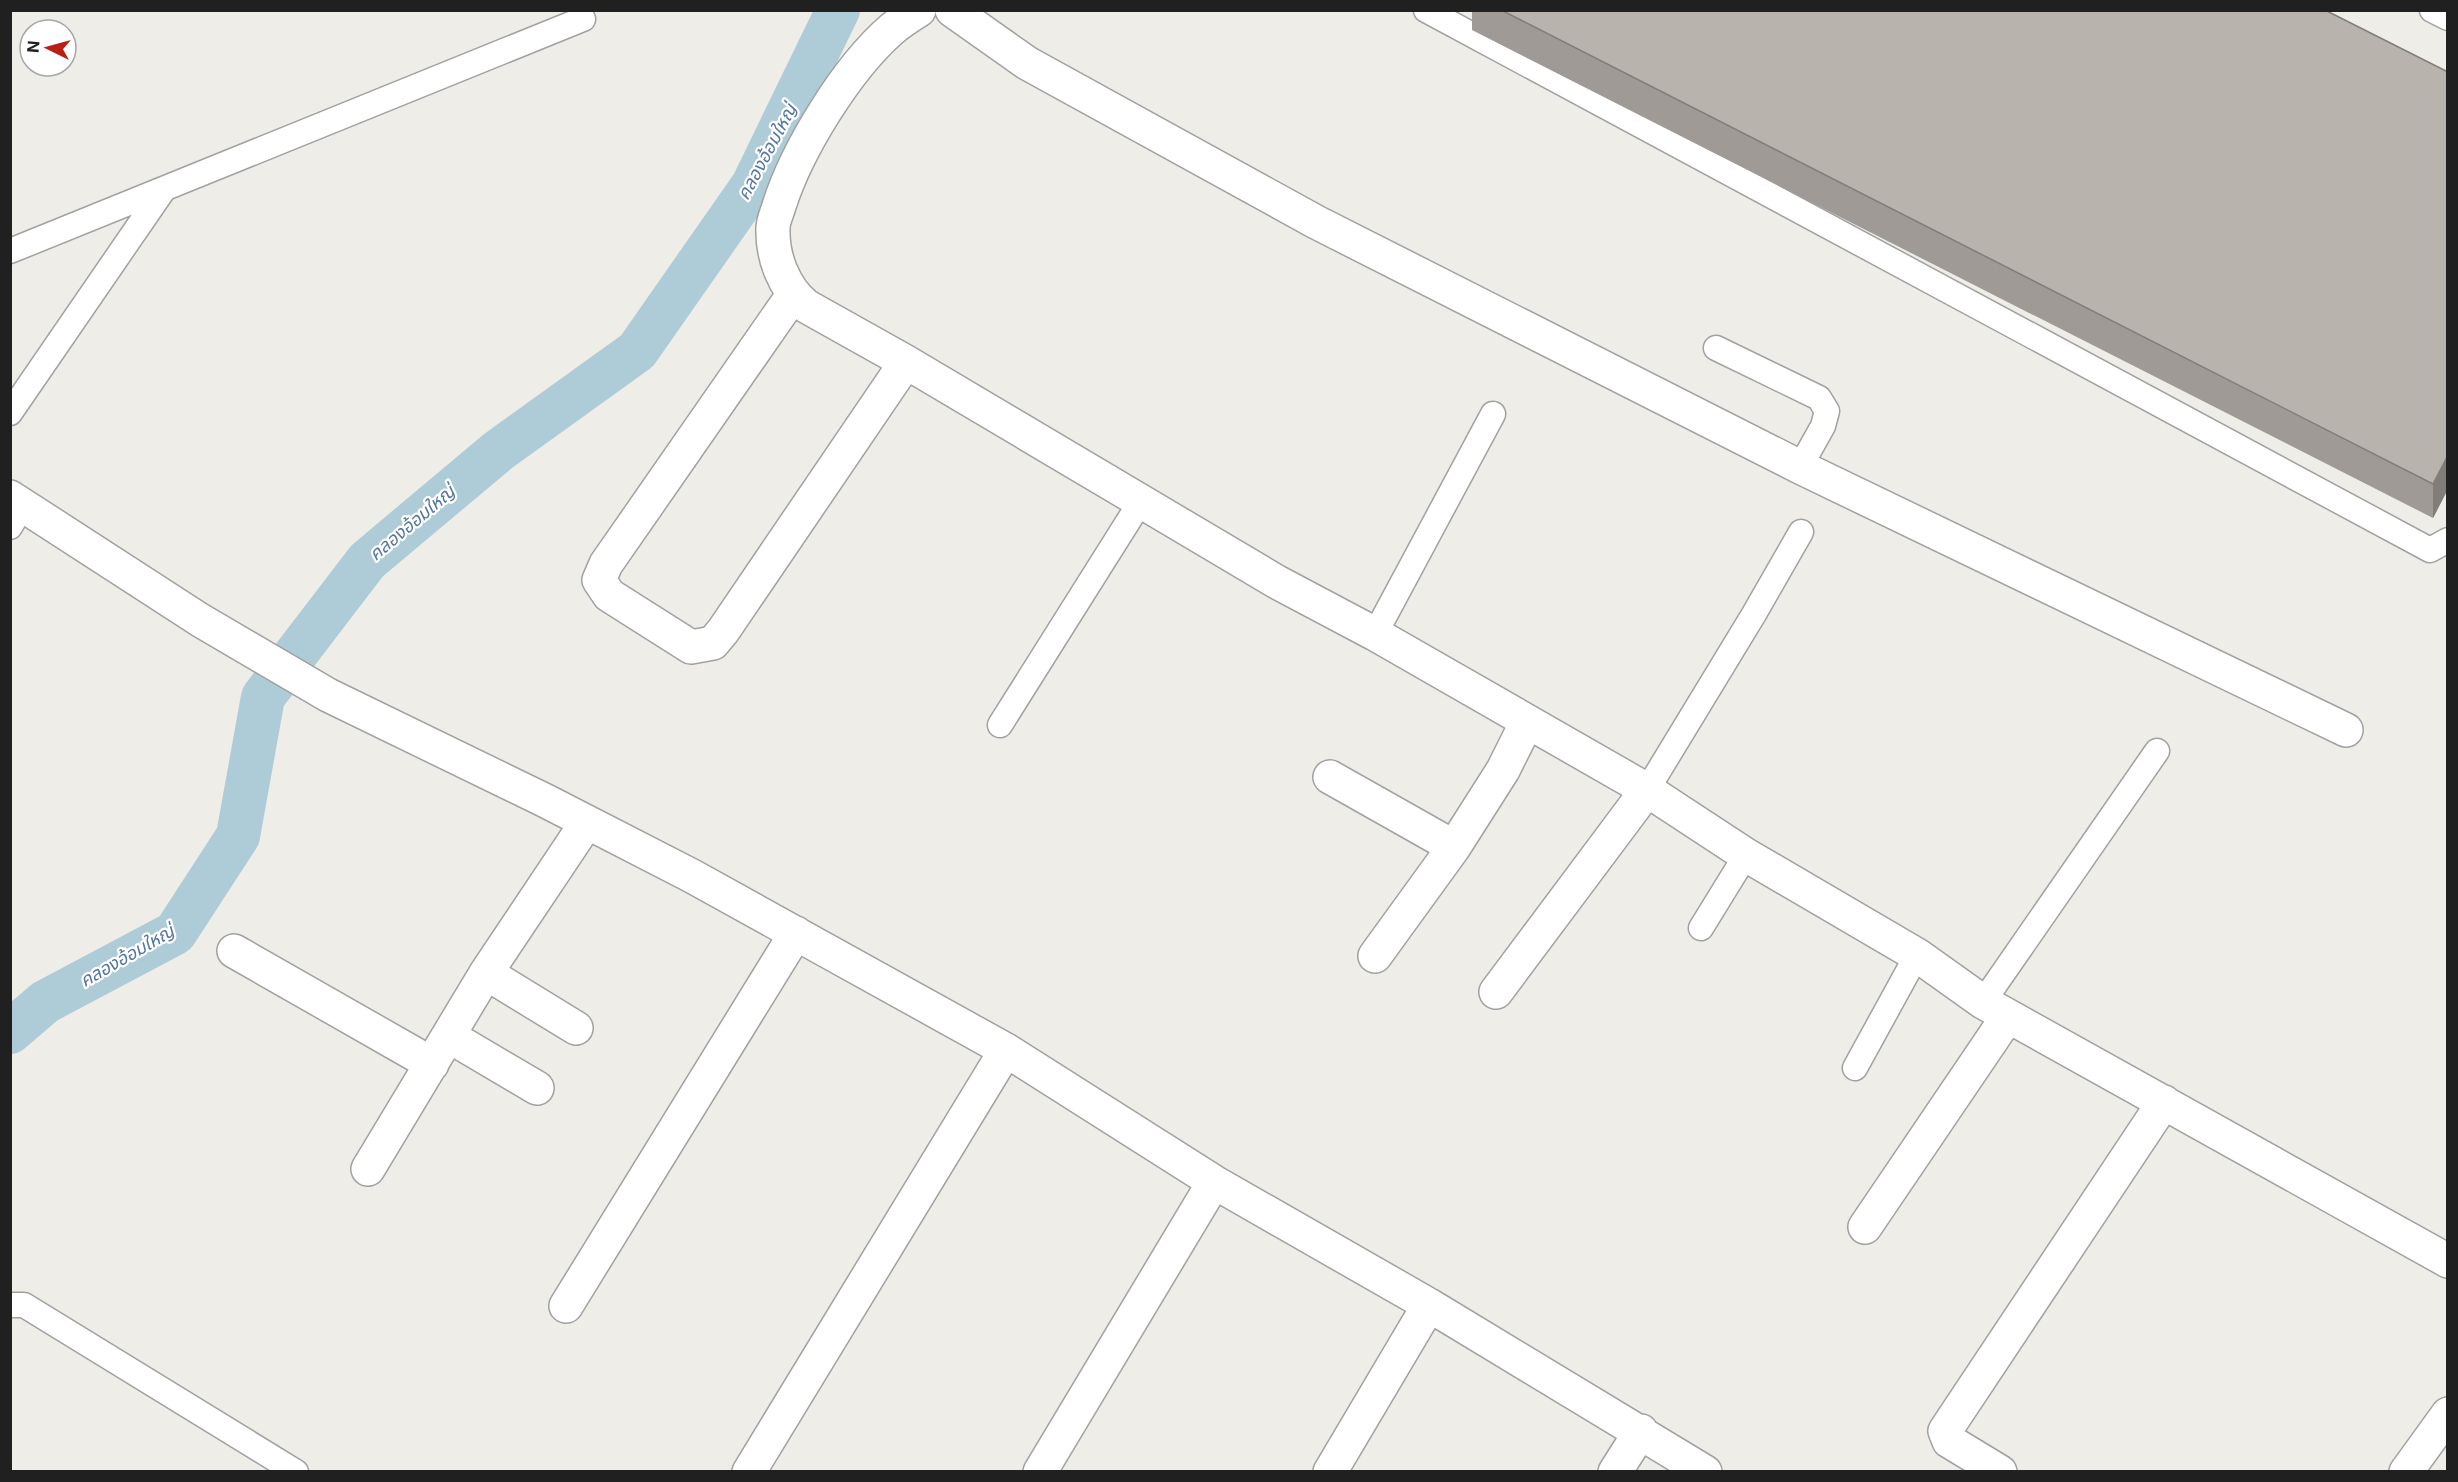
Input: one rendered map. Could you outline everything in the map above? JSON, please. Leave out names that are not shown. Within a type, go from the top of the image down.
[{"type":"street","points":[[919,10],[892,29],[855,72],[823,117],[798,160],[783,193],[773,226],[779,266],[793,295],[806,306],[906,362],[1277,582],[1375,634],[1647,790],[1746,855],[1917,955],[1996,1009],[2448,1262]]},
{"type":"street","points":[[952,10],[1027,63],[1316,222],[1800,467],[2346,730]]},
{"type":"street","points":[[793,295],[606,564],[599,580],[609,595],[691,647],[713,643],[723,631],[906,362]]},
{"type":"street","points":[[15,510],[328,695],[587,822],[796,933],[1006,1050],[1214,1182],[1429,1305],[1641,1431],[1705,1472]]},
{"type":"street","points":[[1375,956],[1454,847],[1503,770],[1527,722]]},
{"type":"street","points":[[1330,777],[1454,847]]},
{"type":"street","points":[[1496,992],[1647,790]]},
{"type":"street","points":[[368,1169],[486,974],[587,822]]},
{"type":"street","points":[[566,1306],[796,933]]},
{"type":"street","points":[[234,951],[432,1064]]},
{"type":"street","points":[[486,974],[576,1028]]},
{"type":"street","points":[[1865,1227],[1996,1009]]},
{"type":"street","points":[[449,1036],[537,1088]]},
{"type":"street","points":[[749,1472],[1006,1050]]},
{"type":"street","points":[[2000,1472],[1949,1441],[1945,1431],[2164,1102]]},
{"type":"street","points":[[1040,1472],[1214,1182]]},
{"type":"street","points":[[1330,1472],[1429,1305]]},
{"type":"street","points":[[2406,1472],[2448,1414]]},
{"type":"street","points":[[1615,1472],[1641,1431]]},
{"type":"lane","points":[[1426,10],[2430,550],[2448,540]]},
{"type":"lane","points":[[2432,10],[2448,18]]},
{"type":"lane","points":[[10,251],[583,19]]},
{"type":"lane","points":[[10,413],[164,189]]},
{"type":"lane","points":[[1716,348],[1819,398],[1827,411],[1823,426],[1800,467]]},
{"type":"lane","points":[[1375,634],[1493,414]]},
{"type":"lane","points":[[1000,725],[1141,501]]},
{"type":"lane","points":[[1647,790],[1801,532]]},
{"type":"lane","points":[[1996,1009],[2157,751]]},
{"type":"lane","points":[[1701,928],[1746,855]]},
{"type":"lane","points":[[1855,1068],[1917,955]]},
{"type":"lane","points":[[10,1305],[24,1305],[296,1472]]},
{"type":"building","points":[[1501,10],[2325,10],[2448,72],[2448,455],[2433,484]]},
{"type":"waterway","name":"คลองอ้อมใหญ่","points":[[10,1032],[45,1002],[175,933],[238,836],[263,697],[367,561],[498,451],[637,351],[753,185],[838,10]]}]
